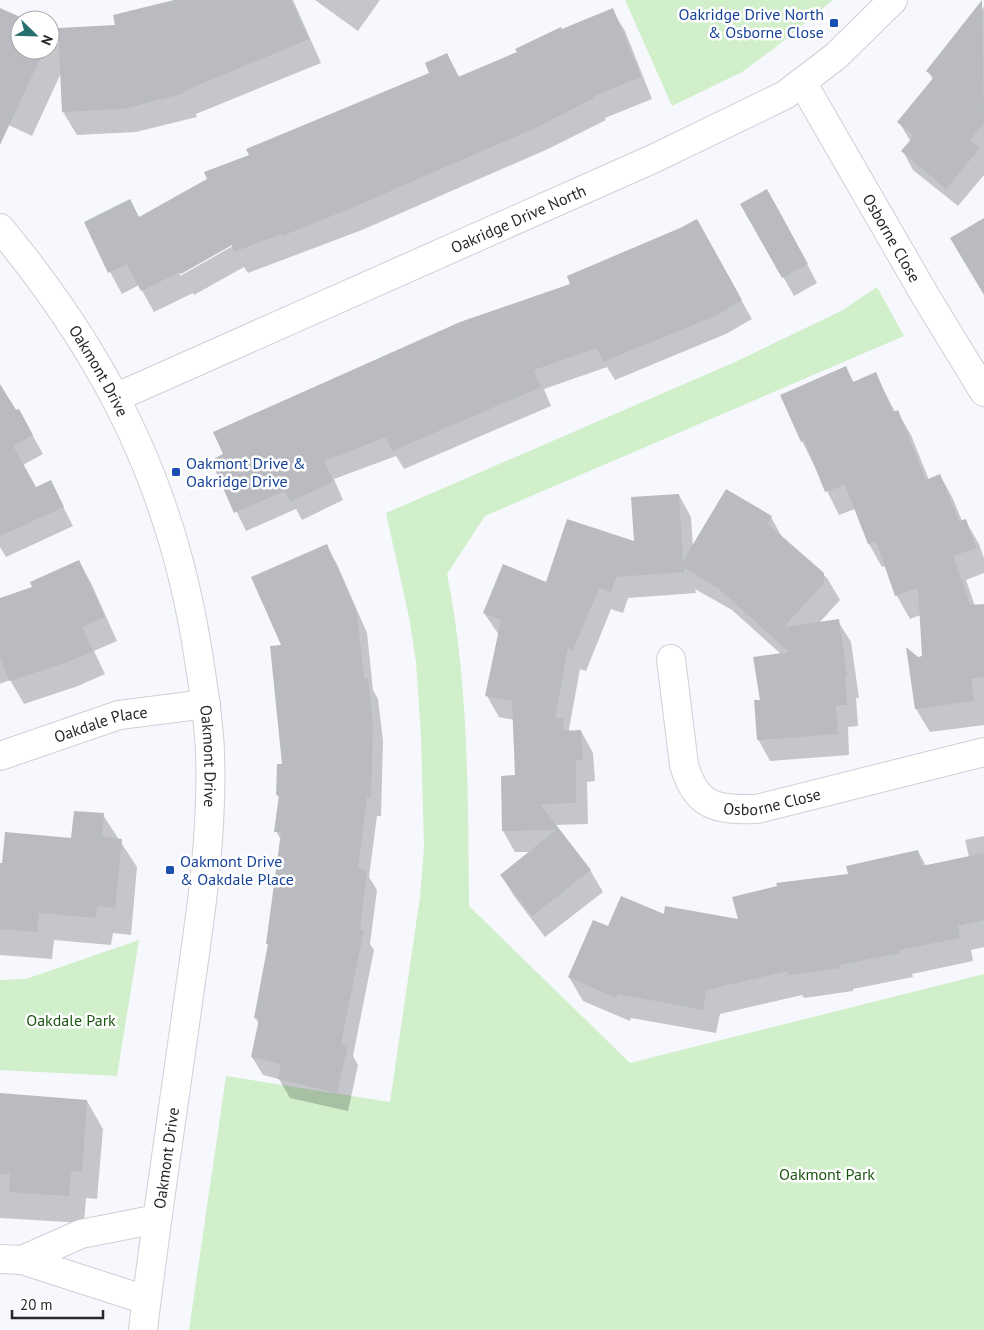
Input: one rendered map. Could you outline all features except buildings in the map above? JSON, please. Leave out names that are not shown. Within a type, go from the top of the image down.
[{"type":"street","name":"Oakridge Drive North","points":[[116,397],[655,158],[785,95],[836,56],[893,0]]},
{"type":"street","name":"Osborne Close","points":[[802,82],[926,298],[984,392]]},
{"type":"street","name":"Oakmont Drive","points":[[0,228],[58,303],[116,397],[158,491],[187,590],[206,704],[210,751],[206,872],[143,1330]]},
{"type":"street","name":"Osborne Close","points":[[671,659],[684,765],[692,789],[712,804],[733,809],[756,809],[984,752]]},
{"type":"street","name":"Oakdale Place","points":[[0,756],[119,715],[206,704]]},
{"type":"street","points":[[11,1260],[81,1234],[157,1218]]},
{"type":"street","points":[[11,1260],[146,1300]]},
{"type":"green space","points":[[625,0],[833,0],[742,72],[672,106]]},
{"type":"green space","name":"Oakmont Park","points":[[877,287],[904,336],[485,516],[447,574],[460,656],[466,739],[469,906],[630,1063],[984,974],[984,1330],[189,1330],[226,1076],[390,1102],[420,897],[424,847],[421,736],[416,662],[409,617],[386,513],[735,362],[843,310]]},
{"type":"green space","name":"Oakdale Park","points":[[139,940],[117,1076],[0,1070],[0,980],[26,979]]},
{"type":"place","name":"Oakridge Drive North & Osborne Close","points":[[834,23]]},
{"type":"place","name":"Oakmont Drive & Oakridge Drive","points":[[176,472]]},
{"type":"place","name":"Oakmont Drive & Oakdale Place","points":[[170,870]]}]
